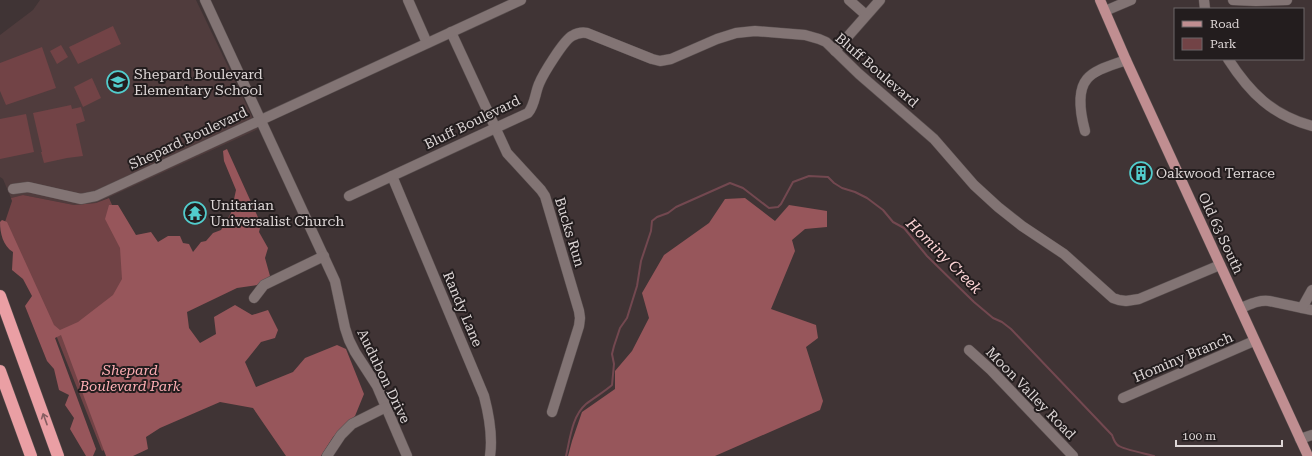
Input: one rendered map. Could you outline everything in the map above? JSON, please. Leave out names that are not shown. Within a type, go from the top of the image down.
[{"type":"highway","points":[[0,296],[58,456]]},
{"type":"highway","points":[[0,371],[31,456]]},
{"type":"main road","name":"Old 63 South","points":[[1100,0],[1126,60],[1241,308],[1254,341],[1308,456]]},
{"type":"street","name":"Audubon Drive","points":[[205,0],[335,281],[349,340],[377,386],[407,456]]},
{"type":"street","points":[[408,0],[427,43]]},
{"type":"street","name":"Shepard Boulevard","points":[[13,189],[28,187],[81,199],[96,196],[521,0]]},
{"type":"street","points":[[849,0],[866,14]]},
{"type":"street","points":[[835,51],[866,14],[880,0]]},
{"type":"street","points":[[1105,11],[1131,0]]},
{"type":"street","points":[[1233,0],[1287,0]]},
{"type":"street","name":"Bluff Boulevard","points":[[348,196],[519,117],[530,110],[539,83],[568,39],[578,33],[594,35],[660,61],[671,59],[717,39],[736,33],[755,31],[815,37],[826,42],[934,139],[974,185],[998,207],[1022,226],[1064,254],[1113,298],[1126,301],[1138,298],[1220,265]]},
{"type":"street","name":"Bucks Run","points":[[451,32],[494,128],[507,153],[545,196],[579,311],[579,326],[552,412]]},
{"type":"street","points":[[1085,131],[1082,119],[1081,102],[1082,89],[1085,82],[1094,73],[1126,60]]},
{"type":"street","points":[[1229,60],[1244,84],[1264,102],[1293,119],[1312,126]]},
{"type":"street","name":"Randy Lane","points":[[392,176],[484,396],[488,411],[491,445],[490,456]]},
{"type":"street","points":[[254,298],[264,285],[324,256]]},
{"type":"street","points":[[1241,308],[1252,303],[1262,301],[1307,309],[1312,290]]},
{"type":"street","name":"Hominy Branch","points":[[1123,398],[1254,341]]},
{"type":"street","name":"Moon Valley Road","points":[[969,350],[991,370],[1073,456]]},
{"type":"street","points":[[327,456],[341,435],[352,424],[386,408]]},
{"type":"street","points":[[1300,439],[1312,435]]},
{"type":"shaded area","name":"Shepard Boulevard Elementary School","points":[[40,0],[196,0],[258,129],[96,203],[74,205],[23,195],[11,198],[3,179],[0,177],[0,35],[33,10]]},
{"type":"green space","points":[[113,26],[121,44],[78,64],[69,47]]},
{"type":"green space","points":[[61,45],[68,57],[57,64],[50,51]]},
{"type":"green space","points":[[42,47],[56,88],[6,105],[0,91],[0,63]]},
{"type":"green space","points":[[92,78],[101,98],[83,107],[74,87]]},
{"type":"green space","points":[[71,105],[72,109],[81,107],[85,121],[76,124],[83,156],[44,163],[33,113]]},
{"type":"green space","points":[[26,114],[34,152],[0,159],[0,119]]},
{"type":"green space","points":[[227,149],[261,224],[259,232],[268,248],[265,258],[270,276],[257,285],[237,288],[187,312],[189,328],[200,343],[216,334],[214,317],[235,305],[252,315],[268,310],[278,330],[275,338],[261,342],[245,362],[256,387],[293,372],[305,358],[337,345],[346,349],[364,394],[355,416],[333,437],[321,456],[286,456],[253,408],[220,402],[160,428],[146,437],[148,449],[133,456],[106,456],[61,335],[55,338],[96,449],[93,456],[86,456],[70,429],[74,418],[65,405],[69,395],[59,390],[54,369],[47,361],[25,306],[32,296],[23,279],[12,270],[13,252],[4,243],[0,222],[2,220],[7,222],[54,325],[60,330],[78,322],[113,295],[122,279],[120,248],[105,219],[109,205],[118,205],[136,235],[151,232],[158,242],[168,236],[180,236],[183,243],[189,244],[193,252],[201,242],[206,241],[213,233],[221,230],[231,213],[236,190],[224,161],[223,151]]},
{"type":"green space","name":"Shepard Boulevard Park","points":[[23,195],[74,205],[96,203],[109,198],[202,409],[102,451],[56,335],[5,222],[12,201],[11,198]]},
{"type":"green space","points":[[745,198],[775,221],[789,205],[827,211],[827,227],[805,229],[792,240],[795,251],[771,309],[816,325],[818,338],[806,347],[823,401],[820,410],[715,456],[568,456],[582,412],[615,389],[615,371],[632,351],[649,318],[642,293],[664,255],[709,223],[725,199]]},
{"type":"waterway","name":"Hominy Creek","points":[[566,456],[572,428],[581,409],[612,385],[614,364],[612,354],[620,328],[627,318],[637,286],[641,261],[651,231],[652,221],[676,207],[730,183],[743,188],[769,208],[778,207],[793,182],[809,176],[828,177],[842,188],[867,198],[883,210],[893,222],[904,228],[927,256],[974,302],[993,318],[1002,322],[1011,329],[1112,435],[1116,444],[1125,449],[1154,456]]},
{"type":"place","name":"Shepard Boulevard Elementary School","points":[[118,82]]},
{"type":"place","name":"Oakwood Terrace","points":[[1141,173]]},
{"type":"place","name":"Unitarian Universalist Church","points":[[195,213]]}]
